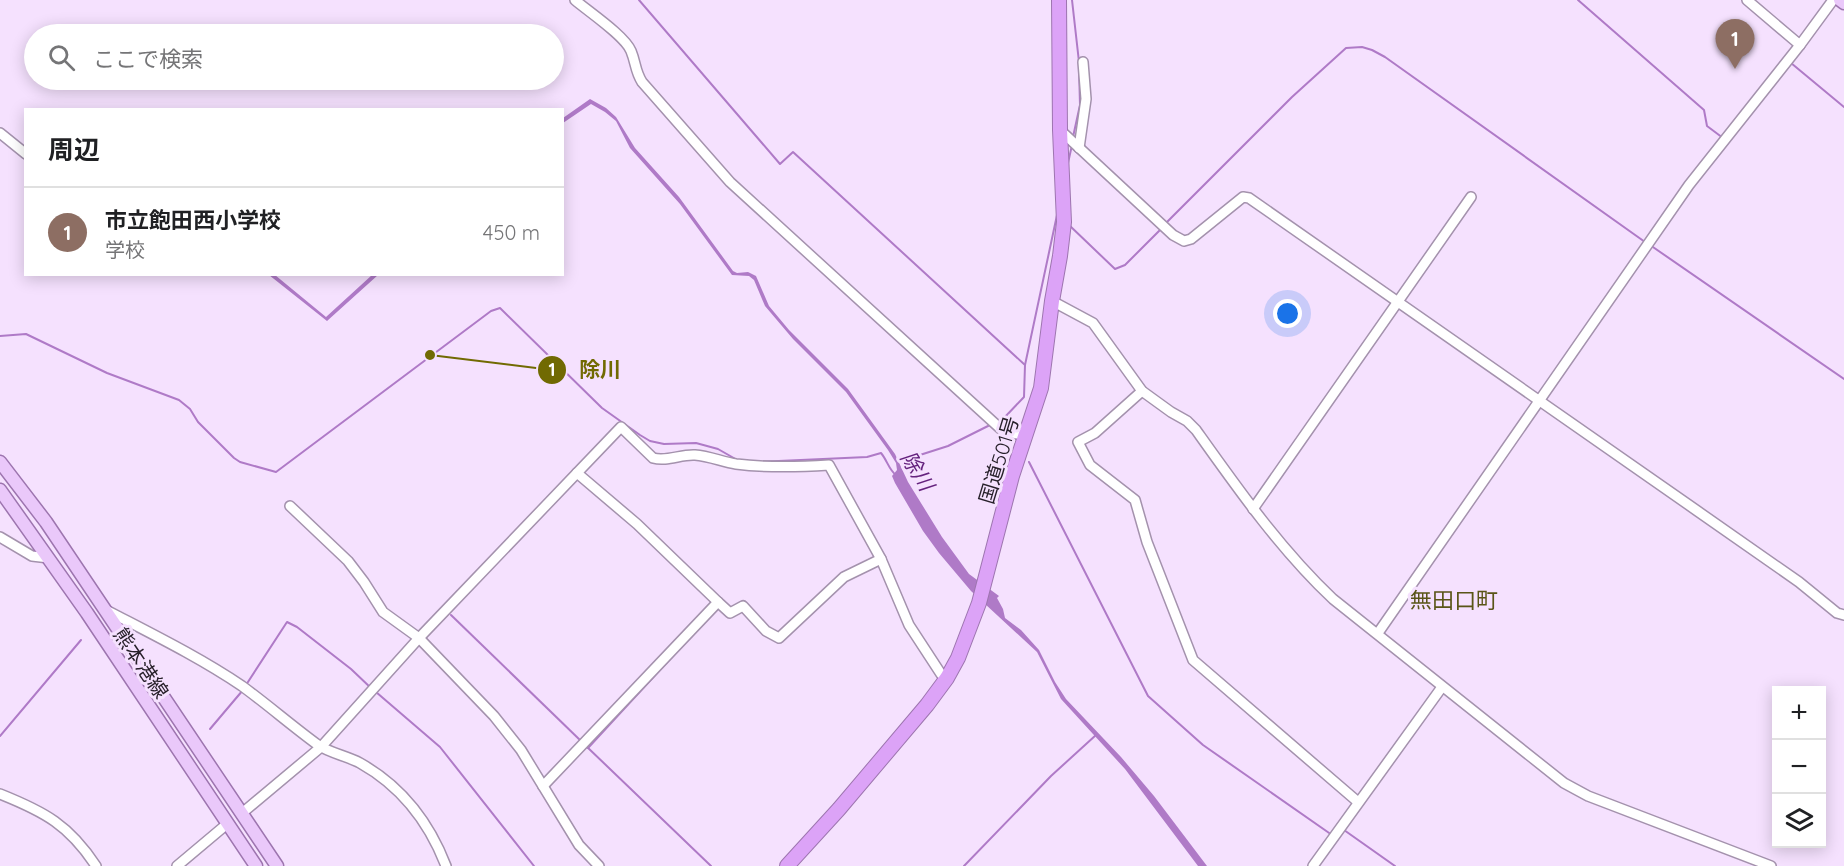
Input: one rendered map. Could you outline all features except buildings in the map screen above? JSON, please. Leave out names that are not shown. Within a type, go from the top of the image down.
[{"type":"highway","name":"国道501号","points":[[787,866],[905,732],[947,678],[979,603],[1012,477],[1041,388],[1060,256],[1064,222],[1060,130],[1059,0]]},
{"type":"main road","name":"熊本港線","points":[[0,462],[46,522],[277,866]]},
{"type":"main road","name":"熊本港線","points":[[0,490],[49,558],[256,866]]},
{"type":"street","points":[[575,0],[625,42],[631,52],[635,72],[642,82],[730,182],[1003,431],[1026,436]]},
{"type":"street","points":[[1748,0],[1800,45]]},
{"type":"street","points":[[1378,633],[1689,185],[1833,0]]},
{"type":"street","points":[[1079,148],[1086,99],[1083,62]]},
{"type":"street","points":[[1060,130],[1173,235],[1184,241],[1191,239],[1243,197],[1249,198],[1706,516],[1799,582],[1838,613],[1844,615]]},
{"type":"street","points":[[0,133],[24,152]]},
{"type":"street","points":[[1253,509],[1471,197]]},
{"type":"street","points":[[1052,301],[1093,323],[1142,391],[1187,421],[1196,430],[1253,509],[1309,576],[1442,687],[1564,783],[1588,796],[1771,866]]},
{"type":"street","points":[[1142,391],[1095,433],[1078,442],[1090,465],[1135,500],[1147,542],[1193,660],[1358,802]]},
{"type":"street","points":[[241,814],[321,747],[419,638],[621,427],[653,458],[659,460],[695,455],[733,464],[758,466],[786,468],[829,465],[880,559],[909,625],[941,674],[947,678]]},
{"type":"street","points":[[577,473],[637,524],[730,613],[743,606],[766,631],[779,638],[844,577],[880,559]]},
{"type":"street","points":[[290,506],[348,561],[383,612],[419,638],[494,716],[520,750],[579,844],[599,866]]},
{"type":"street","points":[[0,537],[32,556],[49,558]]},
{"type":"street","points":[[543,786],[718,602]]},
{"type":"street","points":[[106,610],[194,656],[242,686],[321,747],[357,761],[382,775],[403,795],[425,823],[440,849],[446,866]]},
{"type":"street","points":[[1313,866],[1442,687]]},
{"type":"street","points":[[0,794],[29,806],[68,830],[83,846],[96,866]]},
{"type":"street","points":[[177,866],[227,824]]},
{"type":"shaded area","points":[[590,99],[606,108],[616,117],[635,148],[679,197],[733,271],[748,272],[756,276],[769,306],[789,330],[848,389],[895,454],[908,482],[942,537],[969,574],[999,596],[997,598],[1005,618],[1021,630],[1039,650],[1066,699],[1154,796],[1207,866],[1198,866],[1125,769],[1061,699],[1037,652],[971,591],[939,553],[923,531],[895,483],[892,476],[897,470],[896,463],[888,450],[846,392],[793,339],[765,306],[754,280],[749,276],[732,275],[680,204],[630,148],[616,121],[591,104],[564,122],[564,117]]},
{"type":"shaded area","points":[[270,276],[276,276],[326,317],[371,276],[377,276],[327,321]]},
{"type":"waterway","points":[[639,0],[780,164],[793,152],[1025,365]]},
{"type":"waterway","points":[[1072,0],[1079,62]]},
{"type":"waterway","points":[[1578,0],[1704,110],[1707,126],[1723,138]]},
{"type":"waterway","points":[[1165,224],[1292,97],[1346,48],[1362,47],[1385,57],[1645,242]]},
{"type":"waterway","points":[[1791,63],[1844,107]]},
{"type":"waterway","points":[[1073,137],[1080,105],[1079,68]]},
{"type":"waterway","points":[[1068,163],[1072,145]]},
{"type":"waterway","points":[[997,421],[1004,418],[1024,397],[1025,365],[1057,215]]},
{"type":"waterway","points":[[1069,225],[1115,269],[1125,265],[1162,228]]},
{"type":"waterway","points":[[1650,245],[1844,379]]},
{"type":"waterway","name":"除川","points":[[0,336],[26,334],[107,373],[179,400],[234,458],[240,462],[276,472],[491,311],[500,308],[602,408],[640,435],[650,441],[664,444],[696,443],[718,449],[739,461]]},
{"type":"waterway","points":[[898,462],[948,446],[992,424]]},
{"type":"waterway","name":"除川","points":[[759,462],[867,457],[881,453],[896,475]]},
{"type":"waterway","points":[[1029,462],[1148,696],[1203,745],[1332,835]]},
{"type":"waterway","points":[[451,615],[581,741]]},
{"type":"waterway","points":[[246,685],[287,622],[297,627],[351,669],[372,689]]},
{"type":"waterway","points":[[588,748],[694,633]]},
{"type":"waterway","points":[[0,736],[81,640]]},
{"type":"waterway","points":[[210,729],[243,690]]},
{"type":"waterway","points":[[376,692],[440,747],[534,866]]},
{"type":"waterway","points":[[964,866],[1051,776],[1096,735]]},
{"type":"waterway","points":[[585,745],[711,866]]},
{"type":"waterway","points":[[1342,832],[1344,830],[1395,866]]},
{"type":"place","name":"市立飽田西小学校","points":[[1735,69]]},
{"type":"place","name":"除川","points":[[430,355]]},
{"type":"district","name":"無田口町","points":[[1454,600]]}]
